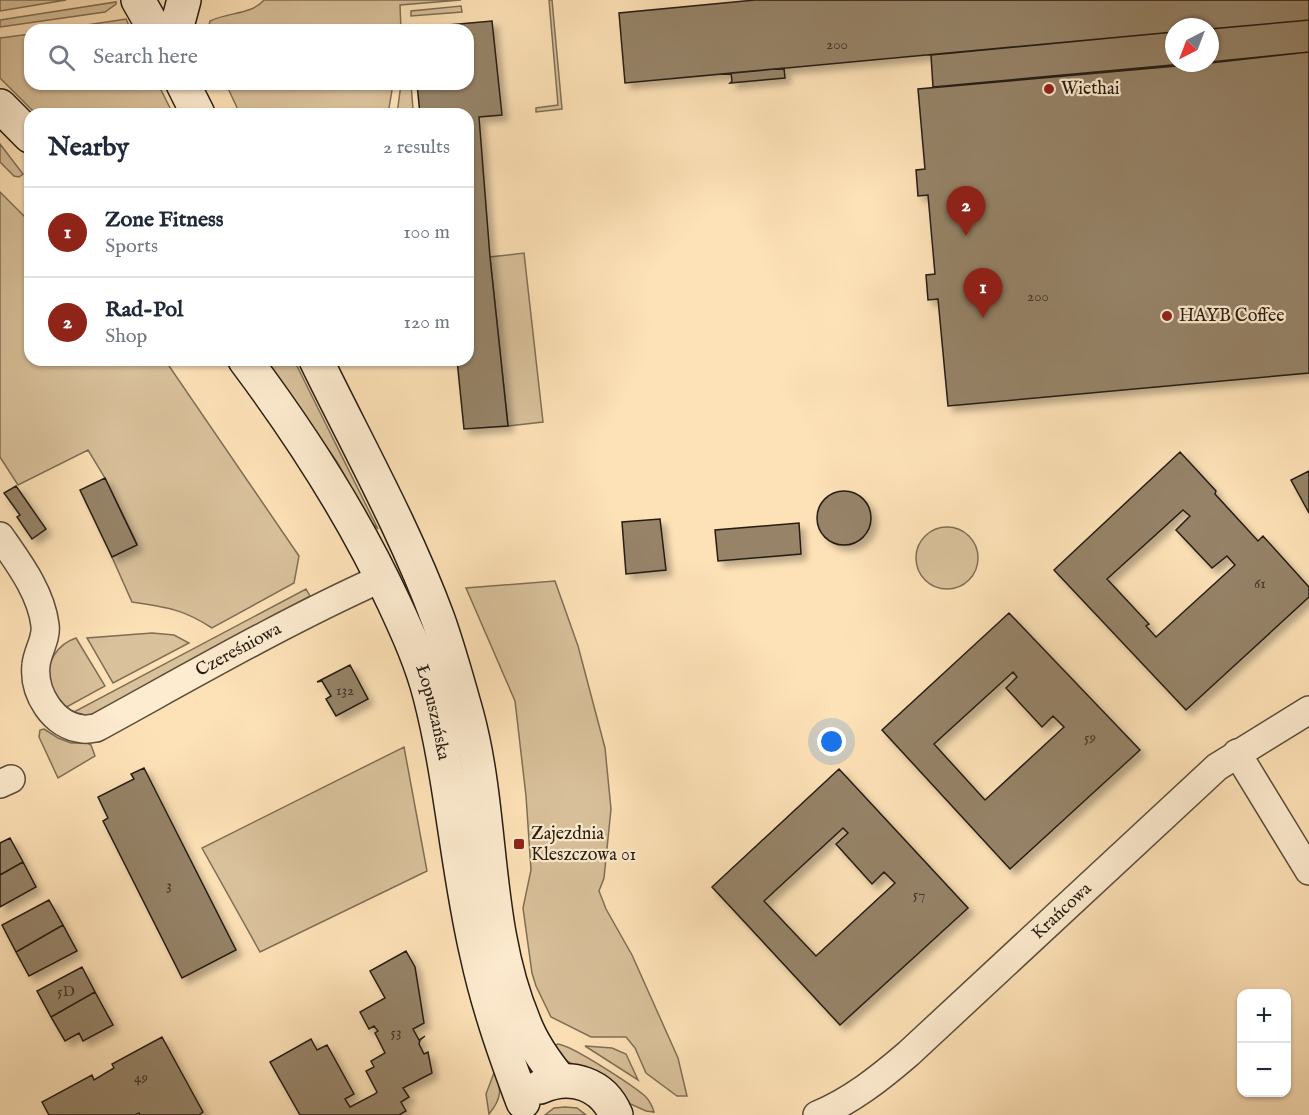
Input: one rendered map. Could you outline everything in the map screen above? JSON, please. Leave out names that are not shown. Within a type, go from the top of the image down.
[{"type":"main road","points":[[138,0],[152,24]]},
{"type":"main road","points":[[178,24],[184,0]]},
{"type":"main road","points":[[186,90],[195,108]]},
{"type":"main road","points":[[0,106],[24,130]]},
{"type":"main road","name":"Łopuszańska","points":[[248,366],[274,400],[329,484],[382,578],[411,640],[430,694],[445,766],[476,954],[492,1019],[520,1109]]},
{"type":"main road","name":"Łopuszańska","points":[[319,366],[403,535],[438,620],[468,718],[476,759],[502,952],[513,993],[525,1025],[547,1063],[560,1080]]},
{"type":"main road","points":[[520,1109],[539,1088],[560,1080],[570,1080],[591,1086],[608,1100],[616,1115]]},
{"type":"street","name":"Czereśniowa","points":[[0,536],[32,586],[41,606],[46,628],[36,665],[38,691],[47,707],[61,720],[82,729],[96,728],[297,619],[382,578]]},
{"type":"street","name":"Krańcowa","points":[[817,1115],[836,1108],[871,1084],[908,1054],[1217,767],[1309,710]]},
{"type":"street","points":[[1237,753],[1309,871]]},
{"type":"shaded area","points":[[0,0],[66,0],[0,11]]},
{"type":"shaded area","points":[[264,0],[461,0],[400,5],[401,24],[209,24],[210,21],[217,18],[246,11]]},
{"type":"shaded area","points":[[549,0],[552,0],[562,109],[536,112],[536,108],[558,105]]},
{"type":"shaded area","points":[[116,2],[105,12],[0,27],[0,20]]},
{"type":"shaded area","points":[[461,6],[462,12],[411,16],[411,11]]},
{"type":"shaded area","points":[[126,19],[128,24],[93,24]]},
{"type":"shaded area","points":[[24,35],[24,90],[161,90],[170,108],[30,108],[0,78],[0,38]]},
{"type":"shaded area","points":[[229,90],[392,90],[389,108],[237,108]]},
{"type":"shaded area","points":[[400,90],[411,90],[413,108],[398,108]]},
{"type":"shaded area","points":[[0,144],[23,174],[19,177],[14,176],[0,162]]},
{"type":"shaded area","points":[[0,192],[24,216],[24,366],[169,366],[299,556],[294,583],[212,628],[174,610],[132,602],[112,557],[137,544],[105,478],[88,450],[18,485],[0,457]]},
{"type":"shaded area","points":[[524,253],[543,422],[508,426],[490,257]]},
{"type":"shaded area","points":[[270,366],[297,366],[378,529],[370,521],[337,462]]},
{"type":"shaded area","points":[[941,527],[953,527],[969,536],[976,546],[978,558],[976,570],[969,580],[953,589],[941,589],[930,584],[921,575],[916,564],[916,552],[921,541],[930,532]]},
{"type":"shaded area","points":[[555,581],[578,646],[605,748],[611,809],[604,878],[599,891],[606,909],[632,955],[678,1058],[687,1096],[677,1096],[646,1073],[635,1048],[626,1037],[591,1037],[551,1017],[532,973],[523,908],[531,870],[526,796],[515,701],[466,588]]},
{"type":"shaded area","points":[[306,589],[310,596],[94,715],[87,717],[72,713]]},
{"type":"shaded area","points":[[152,633],[174,635],[189,643],[113,683],[87,638]]},
{"type":"shaded area","points":[[76,638],[105,686],[63,709],[51,686],[49,668],[58,650]]},
{"type":"shaded area","points":[[44,729],[71,743],[91,745],[95,756],[58,778],[39,737],[40,730]]},
{"type":"shaded area","points":[[404,747],[427,871],[260,952],[202,848]]},
{"type":"shaded area","points":[[558,1044],[589,1058],[638,1091],[651,1103],[654,1112],[628,1103],[615,1088],[565,1060],[553,1046]]},
{"type":"shaded area","points":[[585,1046],[612,1048],[626,1054],[638,1080]]},
{"type":"shaded area","points":[[495,1070],[500,1093],[497,1103],[489,1114],[486,1094]]},
{"type":"shaded area","points":[[554,1108],[577,1108],[586,1115],[545,1115]]},
{"type":"building","points":[[755,0],[1309,0],[1309,20],[1219,28],[1219,18],[1165,18],[1165,33],[625,83],[619,13]]},
{"type":"building","points":[[1309,20],[1309,52],[1219,61],[1219,28]]},
{"type":"building","points":[[492,21],[502,115],[479,117],[490,257],[508,426],[464,429],[458,366],[474,366],[474,108],[419,108],[418,90],[474,90],[474,24],[459,24]]},
{"type":"building","points":[[1165,33],[1165,66],[933,87],[931,55]]},
{"type":"building","points":[[1309,52],[1309,373],[948,406],[938,299],[928,300],[926,275],[935,274],[928,195],[918,196],[916,170],[925,169],[918,89],[1165,67],[1165,72],[1219,72],[1219,62]]},
{"type":"building","points":[[784,68],[785,78],[730,83],[731,73]]},
{"type":"building","points":[[1180,452],[1258,541],[1263,536],[1309,587],[1309,597],[1186,710],[1054,570]],"holes":[[[1183,510],[1190,516],[1176,530],[1212,568],[1227,556],[1235,565],[1156,637],[1146,626],[1149,624],[1107,579]]]},
{"type":"building","points":[[1309,471],[1309,513],[1291,480]]},
{"type":"building","points":[[105,478],[137,545],[112,557],[80,490]]},
{"type":"building","points":[[16,486],[46,529],[32,539],[17,517],[20,515],[4,493]]},
{"type":"building","points":[[839,491],[849,491],[859,495],[867,503],[871,518],[867,533],[859,541],[849,545],[839,545],[829,541],[821,533],[817,523],[817,513],[821,503],[829,495]]},
{"type":"building","points":[[660,519],[666,570],[626,574],[622,522]]},
{"type":"building","points":[[799,523],[801,554],[718,561],[715,530]]},
{"type":"building","points":[[1009,613],[1140,750],[1010,869],[882,730]],"holes":[[[1013,672],[1017,677],[1006,688],[1042,727],[1053,716],[1064,727],[985,800],[934,744]]]},
{"type":"building","points":[[350,665],[368,699],[336,716],[326,699],[331,696],[322,681],[317,682]]},
{"type":"building","points":[[144,768],[236,950],[182,978],[103,821],[108,818],[98,797],[134,779],[131,774]]},
{"type":"building","points":[[839,769],[968,908],[840,1025],[712,887]],"holes":[[[843,828],[848,833],[836,844],[872,884],[884,872],[895,883],[816,956],[764,901]]]},
{"type":"building","points":[[10,838],[23,862],[0,875],[0,843]]},
{"type":"building","points":[[23,862],[36,887],[0,907],[0,875]]},
{"type":"building","points":[[49,900],[63,925],[16,952],[2,925]]},
{"type":"building","points":[[63,925],[77,951],[29,976],[16,952]]},
{"type":"building","points":[[406,951],[415,967],[424,1023],[413,1029],[419,1040],[425,1036],[419,1044],[424,1054],[428,1052],[432,1073],[403,1088],[409,1097],[401,1102],[406,1111],[399,1115],[300,1115],[270,1062],[311,1039],[317,1050],[327,1045],[354,1094],[345,1099],[350,1107],[375,1094],[377,1092],[366,1071],[374,1067],[371,1061],[385,1053],[375,1033],[378,1031],[374,1026],[369,1029],[360,1012],[385,998],[370,971]]},
{"type":"building","points":[[82,967],[95,992],[51,1017],[37,991]]},
{"type":"building","points":[[95,992],[113,1025],[83,1041],[79,1033],[65,1041],[51,1017]]},
{"type":"building","points":[[162,1037],[203,1112],[199,1115],[140,1115],[139,1113],[135,1115],[49,1115],[42,1102],[92,1075],[94,1080],[114,1068],[112,1064]]},
{"type":"place","name":"Wiethai","points":[[1049,89]]},
{"type":"place","name":"Rad-Pol","points":[[966,236]]},
{"type":"place","name":"HAYB Coffee","points":[[1167,316]]},
{"type":"place","name":"Zone Fitness","points":[[983,318]]},
{"type":"place","name":"Zajezdnia Kleszczowa 01","points":[[519,844]]}]
